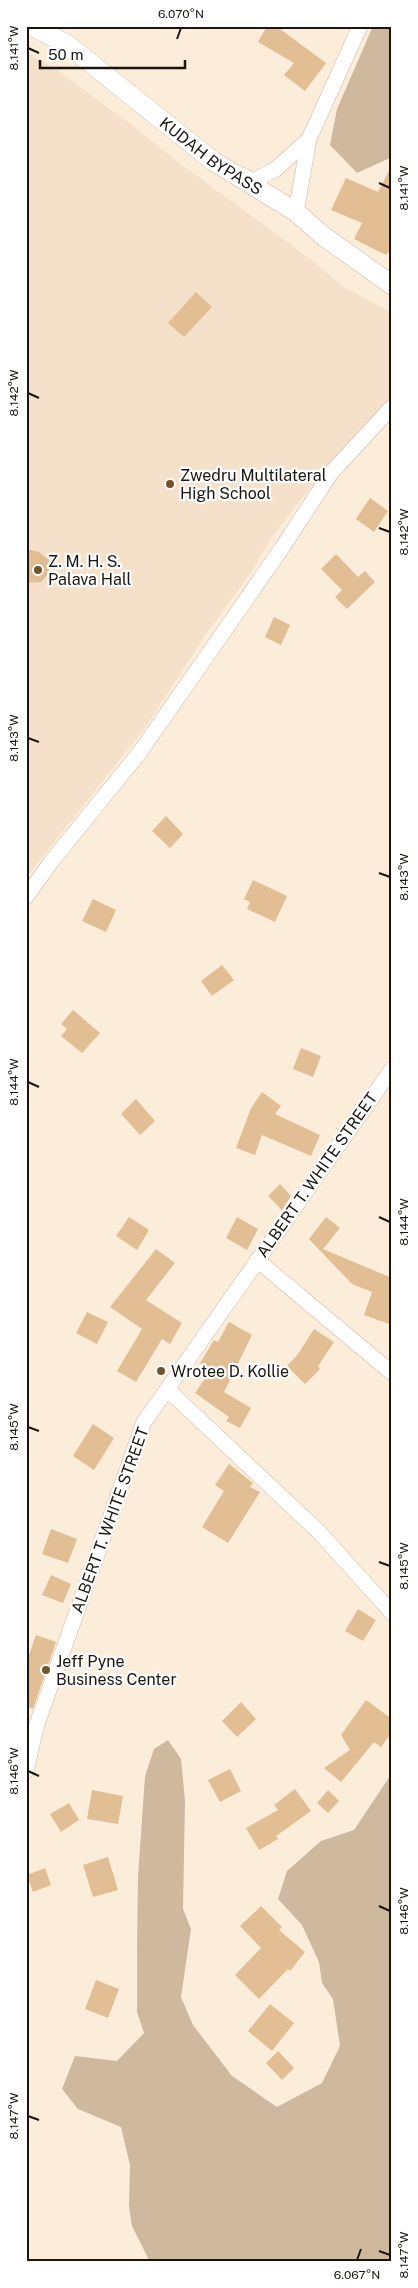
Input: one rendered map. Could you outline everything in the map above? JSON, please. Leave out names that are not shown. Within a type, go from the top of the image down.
[{"type":"street","name":"KUDAH BYPASS","points":[[32,26],[68,45],[213,161],[296,212],[322,235],[392,285]]},
{"type":"street","points":[[296,212],[309,139],[360,26]]},
{"type":"street","points":[[213,161],[254,181],[276,169],[309,139]]},
{"type":"street","points":[[26,897],[51,862],[140,752],[282,548],[330,473],[392,407]]},
{"type":"street","name":"ALBERT T. WHITE STREET","points":[[26,1771],[36,1727],[144,1422],[392,1070]]},
{"type":"street","points":[[257,1260],[392,1373]]},
{"type":"street","points":[[167,1389],[319,1532],[392,1613]]},
{"type":"shaded area","points":[[373,26],[392,26],[392,157],[357,173],[330,145],[337,109]]},
{"type":"shaded area","name":"Zwedru Multilateral High School","points":[[26,52],[54,68],[127,121],[178,162],[312,260],[342,286],[392,313],[392,396],[333,459],[271,538],[252,571],[207,633],[147,725],[26,878]]},
{"type":"shaded area","points":[[168,1740],[181,1759],[185,1801],[183,1909],[191,1929],[181,1997],[193,2025],[232,2076],[277,2107],[322,2083],[340,2046],[333,1999],[322,1983],[319,1962],[302,1925],[278,1899],[287,1871],[321,1841],[354,1830],[392,1773],[392,2262],[150,2262],[132,2226],[129,2206],[130,2165],[121,2127],[78,2109],[62,2089],[75,2056],[117,2061],[144,2033],[137,2012],[137,1950],[138,1877],[145,1776],[154,1749]]},
{"type":"building","points":[[267,26],[276,26],[326,63],[305,91],[284,75],[294,63],[258,42]]},
{"type":"building","points":[[392,165],[392,248],[386,255],[354,239],[362,223],[331,210],[346,178],[378,192]]},
{"type":"building","points":[[196,292],[212,307],[184,337],[168,323]]},
{"type":"building","points":[[370,498],[388,511],[374,532],[356,519]]},
{"type":"building","name":"Z. M. H. S. Palava Hall","points":[[26,549],[39,552],[49,560],[49,573],[41,582],[26,583]]},
{"type":"building","points":[[336,554],[358,577],[365,571],[375,582],[347,609],[335,597],[342,590],[321,569]]},
{"type":"building","points":[[274,617],[290,625],[281,645],[265,637]]},
{"type":"building","points":[[166,816],[183,834],[170,848],[152,831]]},
{"type":"building","points":[[253,880],[287,896],[275,922],[247,909],[250,902],[244,899]]},
{"type":"building","points":[[93,899],[116,910],[106,932],[82,921]]},
{"type":"building","points":[[222,965],[234,980],[212,996],[201,981]]},
{"type":"building","points":[[73,1010],[100,1033],[82,1053],[61,1036],[67,1029],[61,1024]]},
{"type":"building","points":[[301,1048],[321,1056],[313,1077],[293,1069]]},
{"type":"building","points":[[262,1092],[281,1106],[275,1114],[320,1135],[311,1156],[262,1135],[255,1155],[236,1148],[251,1108]]},
{"type":"building","points":[[136,1099],[155,1121],[140,1135],[121,1114]]},
{"type":"building","points":[[280,1184],[291,1196],[282,1210],[268,1196]]},
{"type":"building","points":[[129,1217],[149,1230],[137,1250],[116,1236]]},
{"type":"building","points":[[237,1217],[258,1229],[247,1250],[226,1238]]},
{"type":"building","points":[[326,1217],[340,1228],[323,1249],[392,1278],[392,1325],[364,1315],[372,1292],[352,1284],[309,1239]]},
{"type":"building","points":[[156,1249],[175,1263],[146,1300],[182,1323],[170,1344],[162,1339],[136,1382],[117,1371],[142,1329],[110,1307]]},
{"type":"building","points":[[87,1312],[108,1322],[97,1344],[76,1333]]},
{"type":"building","points":[[229,1322],[252,1335],[224,1392],[251,1408],[240,1428],[226,1421],[229,1417],[195,1393],[211,1370],[200,1363],[214,1340],[218,1342]]},
{"type":"building","points":[[314,1329],[334,1342],[318,1366],[320,1369],[305,1384],[287,1366],[298,1354]]},
{"type":"building","points":[[93,1424],[114,1438],[94,1470],[73,1456]]},
{"type":"building","points":[[229,1464],[253,1483],[250,1487],[260,1492],[228,1543],[202,1527],[224,1491],[215,1485]]},
{"type":"building","points":[[51,1529],[77,1539],[68,1563],[42,1554]]},
{"type":"building","points":[[51,1575],[71,1584],[63,1603],[42,1595]]},
{"type":"building","points":[[358,1609],[376,1620],[363,1641],[345,1631]]},
{"type":"building","points":[[36,1635],[56,1642],[33,1709],[26,1706],[26,1664]]},
{"type":"building","points":[[366,1700],[392,1719],[392,1732],[381,1747],[374,1742],[341,1782],[324,1768],[350,1750],[341,1735]]},
{"type":"building","points":[[241,1702],[256,1719],[237,1737],[222,1721]]},
{"type":"building","points":[[230,1769],[241,1791],[220,1802],[208,1780]]},
{"type":"building","points":[[295,1789],[311,1811],[276,1836],[278,1839],[259,1850],[246,1828],[278,1810],[274,1805]]},
{"type":"building","points":[[92,1790],[123,1796],[118,1824],[87,1819]]},
{"type":"building","points":[[328,1790],[339,1801],[328,1813],[317,1803]]},
{"type":"building","points":[[69,1803],[79,1820],[61,1832],[50,1814]]},
{"type":"building","points":[[108,1857],[118,1890],[93,1897],[83,1865]]},
{"type":"building","points":[[45,1868],[51,1885],[33,1892],[27,1875]]},
{"type":"building","points":[[261,1906],[282,1927],[279,1930],[305,1952],[290,1971],[288,1969],[259,1999],[235,1975],[261,1948],[240,1926]]},
{"type":"building","points":[[96,1980],[119,1989],[108,2018],[85,2009]]},
{"type":"building","points":[[270,2004],[294,2023],[272,2051],[248,2031]]},
{"type":"building","points":[[278,2051],[294,2068],[282,2080],[266,2063]]},
{"type":"place","name":"Zwedru Multilateral High School","points":[[170,484]]},
{"type":"place","name":"Z. M. H. S. Palava Hall","points":[[38,570]]},
{"type":"place","name":"Wrotee D. Kollie","points":[[161,1371]]},
{"type":"place","name":"Jeff Pyne Business Center","points":[[46,1670]]}]
